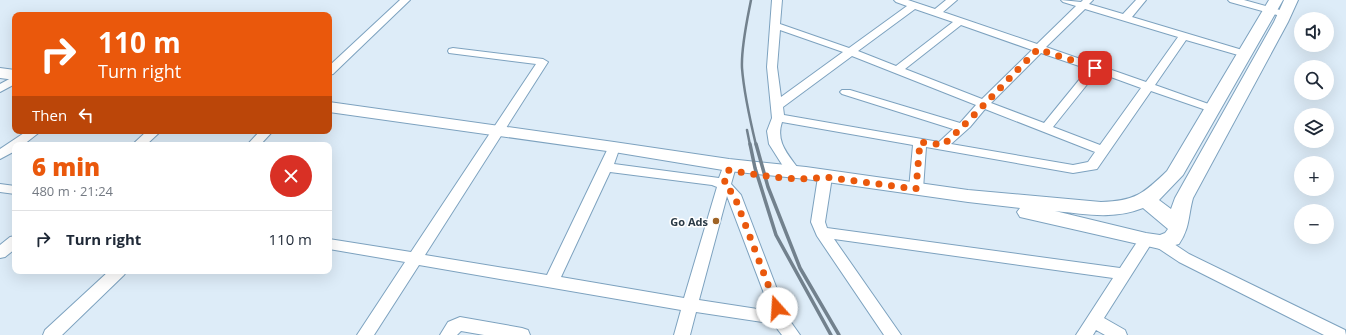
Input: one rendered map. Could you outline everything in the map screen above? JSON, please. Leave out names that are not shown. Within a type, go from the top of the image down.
[{"type":"main road","points":[[610,156],[793,171],[825,177],[968,196],[1101,209],[1124,208],[1155,194],[1174,175],[1245,54],[1280,6]]},
{"type":"main road","points":[[968,196],[1012,209],[1085,224],[1150,240],[1172,238],[1177,232],[1180,210],[1184,198],[1280,6]]},
{"type":"main road","points":[[0,62],[12,64]]},
{"type":"main road","points":[[0,73],[12,75]]},
{"type":"main road","points":[[332,108],[726,177],[825,177]]},
{"type":"main road","points":[[332,119],[493,136]]},
{"type":"main road","points":[[1144,200],[1163,213],[1178,227]]},
{"type":"main road","points":[[1124,208],[1124,214],[1129,224],[1150,240]]},
{"type":"street","points":[[332,69],[405,0]]},
{"type":"street","points":[[777,0],[772,67],[777,112],[773,131],[775,144],[793,171]]},
{"type":"street","points":[[899,0],[1213,109]]},
{"type":"street","points":[[936,13],[952,0]]},
{"type":"street","points":[[1066,0],[1085,2],[1125,18],[1183,37],[1245,54]]},
{"type":"street","points":[[1125,18],[1141,0]]},
{"type":"street","points":[[1233,0],[1280,6]]},
{"type":"street","points":[[943,145],[962,128],[983,104],[1085,2]]},
{"type":"street","points":[[777,112],[849,51],[914,5]]},
{"type":"street","points":[[897,70],[960,21]]},
{"type":"street","points":[[774,25],[849,51],[1104,151]]},
{"type":"street","points":[[777,112],[920,142],[1073,169],[1092,166],[1183,37]]},
{"type":"street","points":[[365,335],[416,259],[493,136],[543,62],[453,51]]},
{"type":"street","points":[[1049,124],[1095,68]]},
{"type":"street","points":[[0,89],[12,82]]},
{"type":"street","points":[[846,92],[962,128]]},
{"type":"street","points":[[19,142],[31,134]]},
{"type":"street","points":[[142,142],[151,134]]},
{"type":"street","points":[[255,142],[265,134]]},
{"type":"street","points":[[916,189],[920,142]]},
{"type":"street","points":[[0,155],[12,147]]},
{"type":"street","points":[[552,282],[610,156]]},
{"type":"street","points":[[682,335],[726,177]]},
{"type":"street","points":[[726,177],[773,296],[781,321],[792,335]]},
{"type":"street","points":[[825,177],[818,222],[822,232],[893,335]]},
{"type":"street","points":[[0,188],[12,190]]},
{"type":"street","points":[[822,232],[1125,274]]},
{"type":"street","points":[[1084,335],[1150,240],[1339,335]]},
{"type":"street","points":[[0,253],[12,243]]},
{"type":"street","points":[[332,245],[769,317],[781,321]]},
{"type":"street","points":[[51,335],[116,274]]},
{"type":"street","points":[[1095,320],[1119,335]]},
{"type":"street","points":[[448,335],[454,327],[460,324],[522,335]]},
{"type":"railway","points":[[751,0],[743,43],[742,68],[749,117],[756,145]]},
{"type":"railway","points":[[747,130],[750,145]]},
{"type":"railway","points":[[750,144],[755,168],[776,235],[831,335]]},
{"type":"railway","points":[[756,144],[768,187],[800,268],[839,335]]},
{"type":"place","name":"Go Ads","points":[[716,221]]},
{"type":"route","points":[[777,308],[734,195],[724,184],[728,170],[794,178],[825,177],[874,182],[916,189],[920,142],[943,145],[966,124],[983,104],[1038,49],[1095,68]]}]
